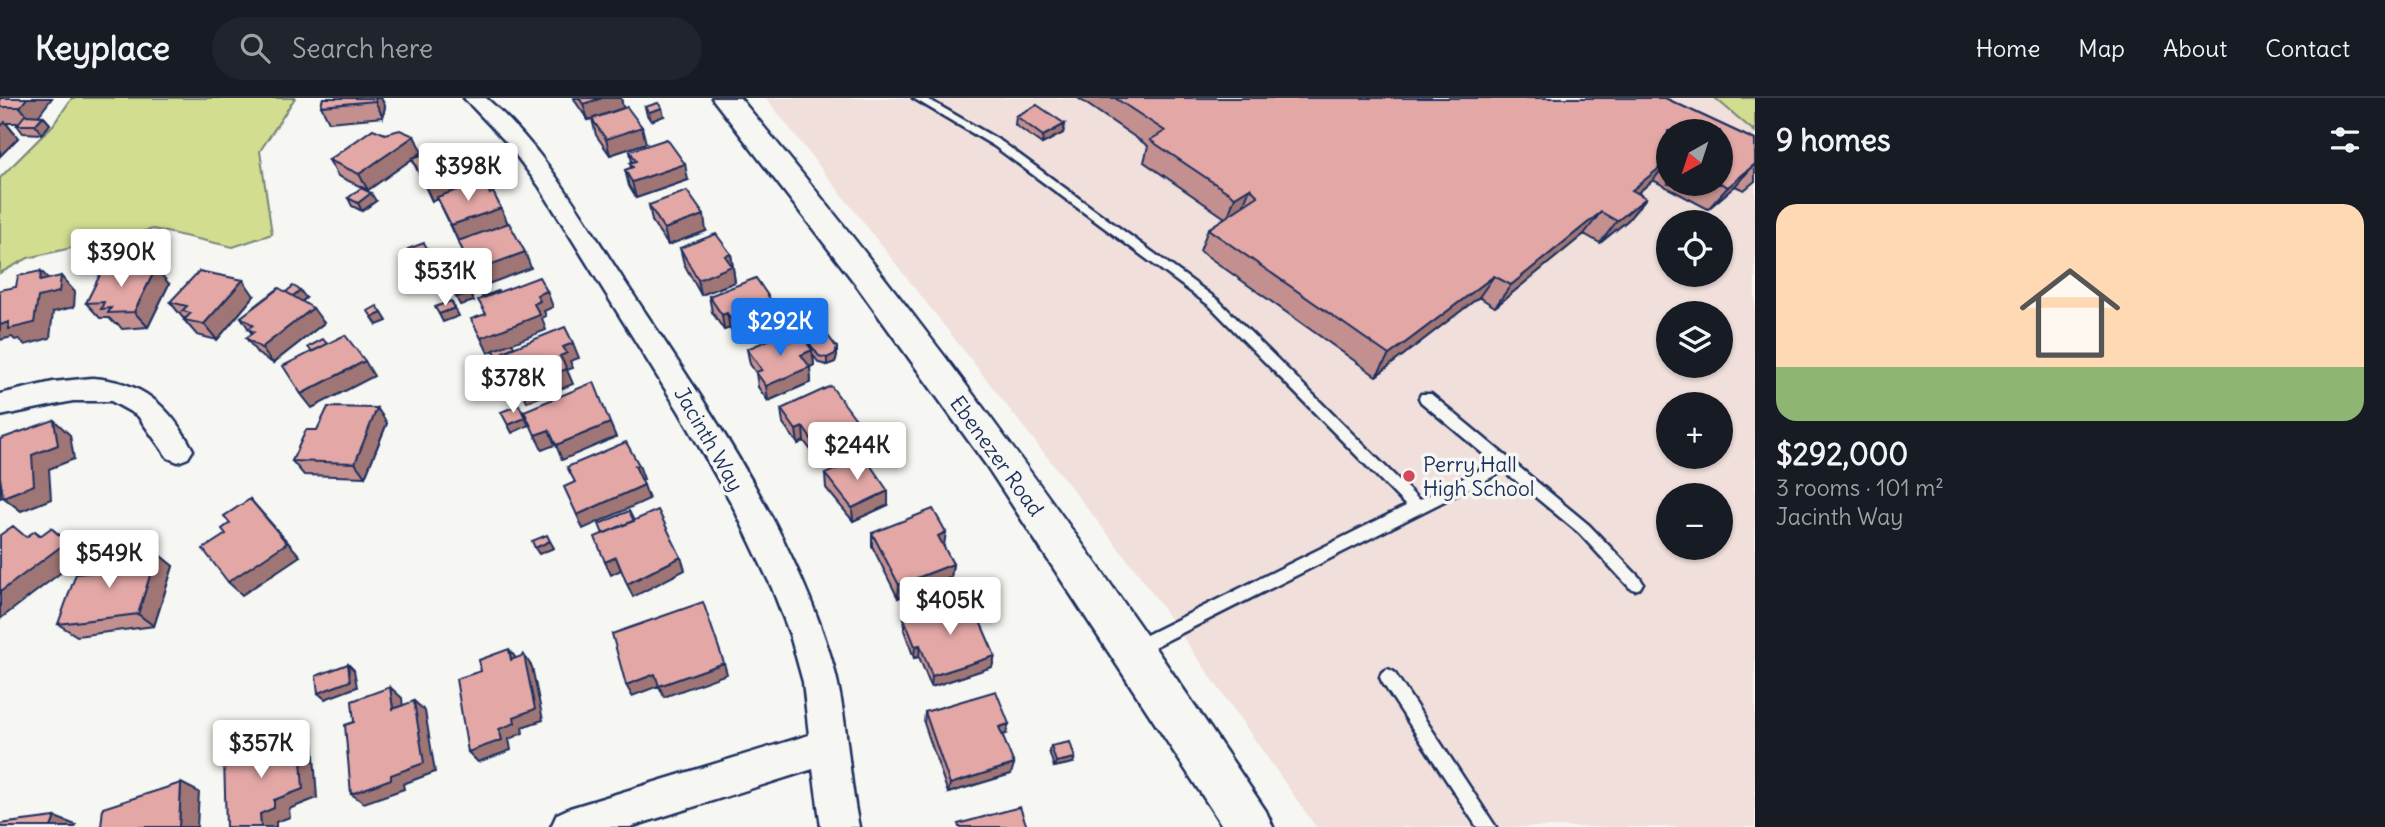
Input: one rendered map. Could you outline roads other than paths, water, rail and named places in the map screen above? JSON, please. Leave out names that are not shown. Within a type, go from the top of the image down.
[{"type":"street","name":"Ebenezer Road","points":[[726,98],[882,296],[1134,649],[1250,827]]},
{"type":"street","name":"Jacinth Way","points":[[474,99],[502,121],[533,158],[672,374],[735,483],[808,635],[820,678],[831,789],[840,827]]},
{"type":"street","points":[[0,405],[85,389],[118,391],[141,401],[157,416],[178,450]]},
{"type":"street","points":[[570,827],[828,747]]},
{"type":"lane","points":[[918,98],[998,144],[1214,303],[1417,509]]},
{"type":"lane","points":[[1426,398],[1503,465],[1584,529],[1634,583]]},
{"type":"lane","points":[[1134,649],[1503,465]]},
{"type":"lane","points":[[1388,677],[1487,827]]},
{"type":"place","name":"Perry Hall High School","points":[[1409,476]]}]
